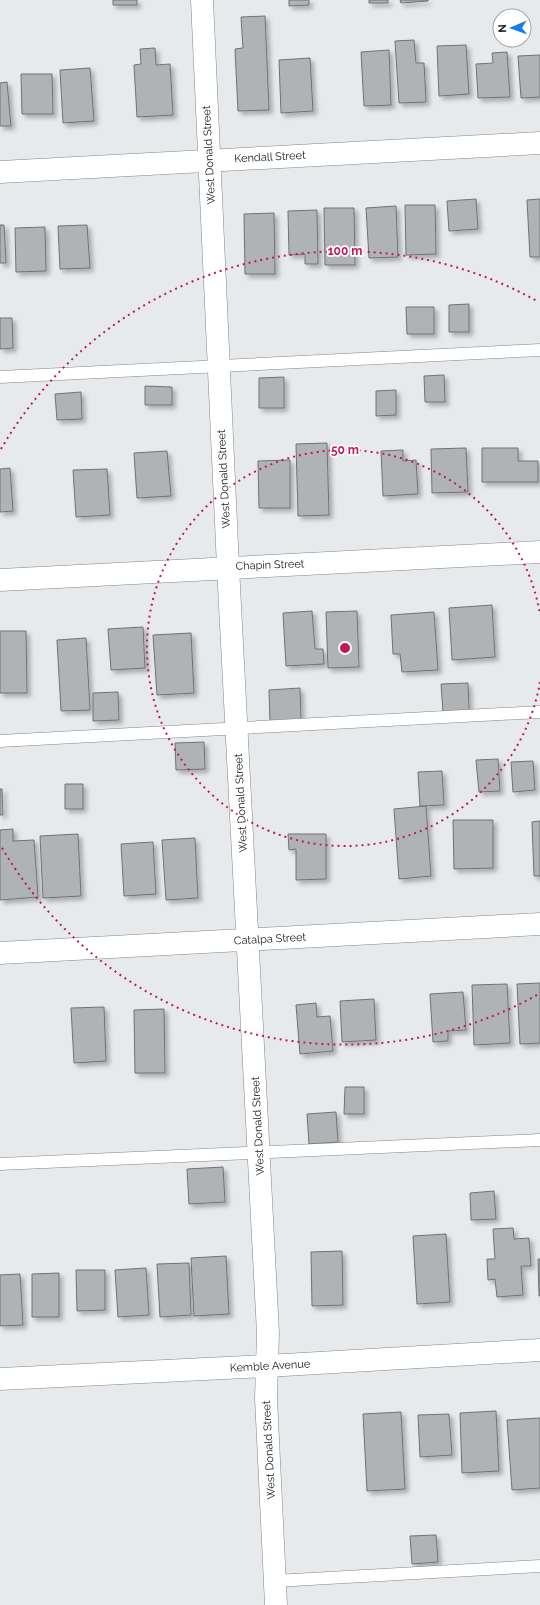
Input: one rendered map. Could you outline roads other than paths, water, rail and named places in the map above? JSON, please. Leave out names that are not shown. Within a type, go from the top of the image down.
[{"type":"street","name":"West Donald Street","points":[[202,0],[228,567],[260,1153],[268,1333],[266,1398],[276,1605]]},
{"type":"street","name":"Kendall Street","points":[[0,172],[540,143]]},
{"type":"street","name":"Chapin Street","points":[[0,580],[540,552]]},
{"type":"street","name":"Catalpa Street","points":[[0,953],[540,924]]},
{"type":"street","name":"Kemble Avenue","points":[[0,1378],[267,1366],[540,1350]]},
{"type":"lane","points":[[0,377],[540,350]]},
{"type":"lane","points":[[0,741],[540,712]]},
{"type":"lane","points":[[0,1164],[540,1140]]},
{"type":"lane","points":[[275,1581],[540,1566]]}]
